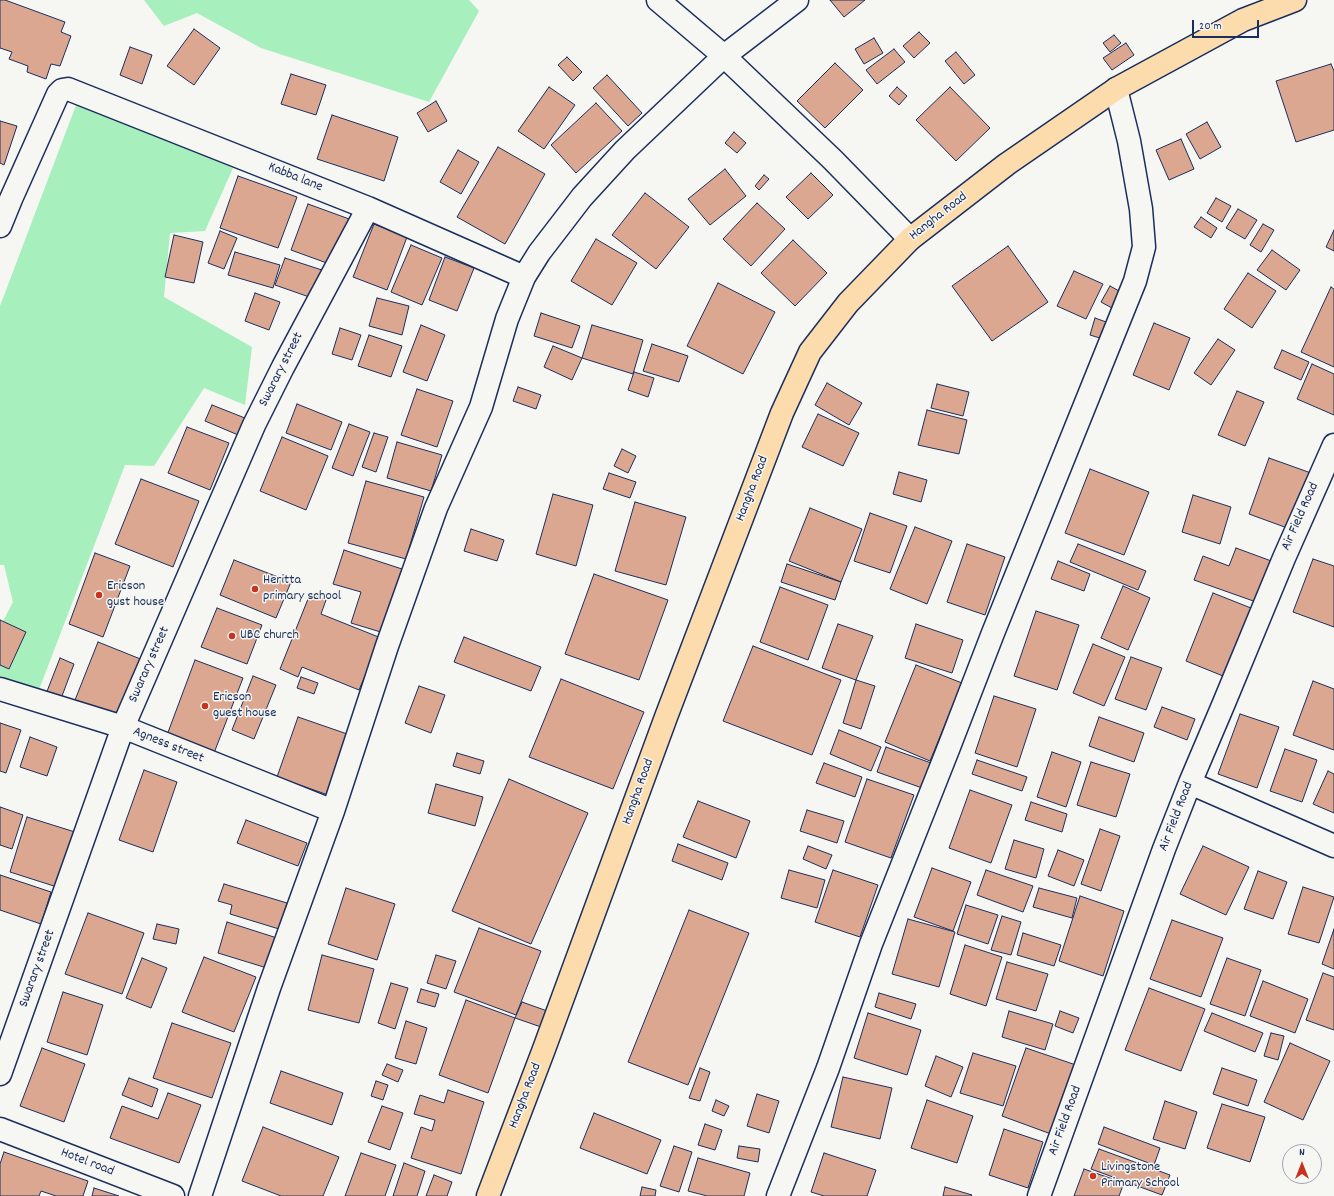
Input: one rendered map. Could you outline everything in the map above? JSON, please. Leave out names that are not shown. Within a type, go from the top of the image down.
[{"type":"highway","name":"Hangha Road","points":[[488,1196],[544,1049],[666,717],[782,413],[810,352],[848,303],[910,239],[1007,164],[1116,89],[1243,20],[1295,0]]},
{"type":"street","points":[[658,0],[724,56],[833,160],[910,239]]},
{"type":"street","points":[[200,1196],[269,988],[333,811],[387,646],[436,508],[481,407],[507,319],[524,277],[539,253],[582,197],[625,150],[724,56],[797,0]]},
{"type":"street","name":"Kabba lane","points":[[0,226],[58,94],[62,90],[68,89],[368,208],[524,277]]},
{"type":"street","points":[[778,1196],[828,1068],[871,944],[993,633],[1135,281],[1144,247],[1141,209],[1129,142],[1116,89]]},
{"type":"street","name":"Swarary street","points":[[0,1074],[122,728],[254,425],[283,366],[368,208]]},
{"type":"street","name":"Air Field Road","points":[[1039,1196],[1164,849],[1287,551],[1334,445]]},
{"type":"street","name":"Agness street","points":[[0,689],[122,728],[333,811]]},
{"type":"street","points":[[1190,783],[1334,846]]},
{"type":"street","name":"Hotel road","points":[[0,1129],[173,1196]]},
{"type":"green space","points":[[144,0],[469,0],[479,11],[429,102],[261,48],[197,13],[164,26]]},
{"type":"green space","points":[[78,100],[233,168],[205,231],[170,233],[164,297],[252,347],[245,405],[204,388],[154,466],[125,465],[35,700],[0,686],[0,627],[13,602],[4,565],[0,565],[0,306]]},
{"type":"building","points":[[0,0],[5,0],[65,22],[61,32],[71,36],[60,66],[51,64],[46,79],[27,72],[28,66],[9,59],[12,52],[0,48]]},
{"type":"building","points":[[830,0],[865,0],[844,17]]},
{"type":"building","points":[[194,29],[220,48],[194,85],[167,66]]},
{"type":"building","points":[[919,32],[930,43],[914,58],[903,46]]},
{"type":"building","points":[[1114,35],[1121,43],[1110,52],[1103,43]]},
{"type":"building","points":[[874,38],[883,53],[864,64],[855,49]]},
{"type":"building","points":[[1126,43],[1134,55],[1112,70],[1103,58]]},
{"type":"building","points":[[130,47],[152,55],[142,84],[120,75]]},
{"type":"building","points":[[894,49],[905,62],[877,84],[866,70]]},
{"type":"building","points":[[956,52],[975,75],[964,84],[945,61]]},
{"type":"building","points":[[567,57],[582,72],[573,81],[558,65]]},
{"type":"building","points":[[835,63],[863,90],[825,128],[797,101]]},
{"type":"building","points":[[1331,64],[1334,71],[1334,130],[1296,142],[1276,81]]},
{"type":"building","points":[[291,74],[326,85],[316,115],[281,104]]},
{"type":"building","points":[[607,75],[642,113],[628,126],[593,88]]},
{"type":"building","points":[[549,87],[575,105],[544,149],[518,131]]},
{"type":"building","points":[[897,87],[907,96],[899,105],[889,96]]},
{"type":"building","points":[[950,87],[990,128],[956,161],[916,120]]},
{"type":"building","points":[[436,101],[447,121],[428,132],[417,113]]},
{"type":"building","points":[[596,103],[622,131],[576,173],[551,145]]},
{"type":"building","points":[[332,115],[398,137],[384,181],[317,159]]},
{"type":"building","points":[[0,121],[17,126],[4,165],[0,163]]},
{"type":"building","points":[[1207,122],[1221,147],[1200,159],[1186,134]]},
{"type":"building","points":[[734,132],[746,143],[737,153],[725,143]]},
{"type":"building","points":[[1181,139],[1194,169],[1169,180],[1156,150]]},
{"type":"building","points":[[498,147],[545,174],[505,244],[457,217]]},
{"type":"building","points":[[458,150],[479,162],[461,194],[440,182]]},
{"type":"building","points":[[725,169],[746,196],[710,225],[688,199]]},
{"type":"building","points":[[811,173],[833,195],[808,219],[786,197]]},
{"type":"building","points":[[764,175],[769,179],[759,190],[755,186]]},
{"type":"building","points":[[238,176],[297,197],[278,248],[220,228]]},
{"type":"building","points":[[645,193],[689,227],[656,269],[612,235]]},
{"type":"building","points":[[1216,198],[1231,206],[1222,222],[1207,213]]},
{"type":"building","points":[[757,203],[785,229],[751,266],[723,239]]},
{"type":"building","points":[[308,204],[352,220],[335,266],[291,250]]},
{"type":"building","points":[[1238,209],[1257,220],[1245,239],[1226,228]]},
{"type":"building","points":[[1201,217],[1217,228],[1211,238],[1194,227]]},
{"type":"building","points":[[374,224],[407,237],[387,290],[353,277]]},
{"type":"building","points":[[1263,224],[1274,230],[1261,252],[1250,245]]},
{"type":"building","points":[[1334,230],[1334,251],[1326,247]]},
{"type":"building","points":[[220,231],[237,238],[224,269],[208,263]]},
{"type":"building","points":[[174,235],[203,242],[194,283],[165,277]]},
{"type":"building","points":[[596,239],[637,263],[612,305],[571,281]]},
{"type":"building","points":[[793,240],[827,273],[795,306],[761,273]]},
{"type":"building","points":[[411,245],[442,258],[422,305],[391,292]]},
{"type":"building","points":[[1008,246],[1048,302],[992,341],[952,286]]},
{"type":"building","points":[[1272,250],[1300,270],[1286,290],[1257,270]]},
{"type":"building","points":[[235,252],[280,265],[273,288],[228,275]]},
{"type":"building","points":[[445,257],[474,268],[457,311],[429,300]]},
{"type":"building","points":[[285,258],[325,271],[315,299],[275,285]]},
{"type":"building","points":[[1074,271],[1103,284],[1086,319],[1057,306]]},
{"type":"building","points":[[1248,273],[1276,291],[1252,328],[1224,309]]},
{"type":"building","points":[[718,283],[775,312],[743,374],[687,346]]},
{"type":"building","points":[[1110,286],[1121,292],[1112,308],[1101,302]]},
{"type":"building","points":[[1331,287],[1334,289],[1334,367],[1301,352]]},
{"type":"building","points":[[255,293],[280,302],[269,330],[245,321]]},
{"type":"building","points":[[377,298],[409,306],[402,335],[369,326]]},
{"type":"building","points":[[541,313],[580,326],[572,348],[534,336]]},
{"type":"building","points":[[1095,318],[1109,323],[1103,339],[1090,335]]},
{"type":"building","points":[[1154,323],[1190,338],[1169,390],[1133,375]]},
{"type":"building","points":[[421,325],[445,335],[427,381],[403,372]]},
{"type":"building","points":[[592,325],[643,340],[633,374],[582,358]]},
{"type":"building","points":[[340,328],[361,335],[352,360],[332,354]]},
{"type":"building","points":[[369,335],[402,346],[391,377],[358,366]]},
{"type":"building","points":[[1218,339],[1235,350],[1211,385],[1194,373]]},
{"type":"building","points":[[652,344],[688,356],[679,382],[643,371]]},
{"type":"building","points":[[553,346],[582,358],[572,380],[544,367]]},
{"type":"building","points":[[1282,350],[1309,362],[1301,380],[1274,368]]},
{"type":"building","points":[[1312,364],[1334,374],[1334,415],[1297,399]]},
{"type":"building","points":[[634,372],[654,378],[648,397],[628,390]]},
{"type":"building","points":[[827,383],[862,403],[849,425],[815,405]]},
{"type":"building","points":[[937,384],[969,392],[963,416],[931,408]]},
{"type":"building","points":[[518,387],[541,395],[536,409],[513,401]]},
{"type":"building","points":[[417,389],[453,401],[437,447],[401,435]]},
{"type":"building","points":[[1237,391],[1264,402],[1245,446],[1218,435]]},
{"type":"building","points":[[297,404],[342,422],[331,450],[286,433]]},
{"type":"building","points":[[212,405],[250,420],[243,437],[205,421]]},
{"type":"building","points":[[927,410],[967,420],[959,454],[918,445]]},
{"type":"building","points":[[818,414],[859,433],[843,466],[802,447]]},
{"type":"building","points":[[349,424],[370,432],[353,476],[332,468]]},
{"type":"building","points":[[187,427],[229,443],[210,490],[168,473]]},
{"type":"building","points":[[374,433],[388,437],[376,472],[362,467]]},
{"type":"building","points":[[282,437],[328,456],[306,510],[260,491]]},
{"type":"building","points":[[397,442],[442,455],[431,491],[387,478]]},
{"type":"building","points":[[622,449],[636,456],[628,473],[614,466]]},
{"type":"building","points":[[1269,458],[1311,473],[1290,529],[1249,514]]},
{"type":"building","points":[[1090,469],[1149,492],[1124,555],[1065,533]]},
{"type":"building","points":[[899,472],[927,480],[921,502],[893,494]]},
{"type":"building","points":[[609,473],[636,482],[630,498],[603,489]]},
{"type":"building","points":[[141,479],[199,501],[173,567],[115,544]]},
{"type":"building","points":[[366,481],[424,497],[406,559],[348,543]]},
{"type":"building","points":[[553,494],[593,505],[576,566],[536,554]]},
{"type":"building","points":[[1193,495],[1231,507],[1220,544],[1182,532]]},
{"type":"building","points":[[635,502],[686,517],[666,585],[615,571]]},
{"type":"building","points":[[810,508],[862,529],[841,582],[789,561]]},
{"type":"building","points":[[870,513],[907,526],[890,573],[854,561]]},
{"type":"building","points":[[915,527],[952,541],[927,604],[890,589]]},
{"type":"building","points":[[471,529],[504,540],[497,561],[464,551]]},
{"type":"building","points":[[967,544],[1005,557],[985,615],[947,602]]},
{"type":"building","points":[[1078,544],[1146,571],[1138,590],[1070,562]]},
{"type":"building","points":[[1236,548],[1274,562],[1259,603],[1194,580],[1203,556],[1229,566]]},
{"type":"building","points":[[344,550],[405,570],[384,633],[351,623],[361,592],[333,584]]},
{"type":"building","name":"Ericson gust house","points":[[95,553],[130,566],[103,637],[69,624]]},
{"type":"building","points":[[1313,559],[1334,566],[1334,627],[1293,612]]},
{"type":"building","name":"Heritta primary school","points":[[234,560],[291,582],[276,618],[220,595]]},
{"type":"building","points":[[1058,561],[1090,574],[1084,591],[1051,579]]},
{"type":"building","points":[[787,564],[841,582],[835,600],[781,582]]},
{"type":"building","points":[[594,574],[668,600],[639,680],[565,654]]},
{"type":"building","points":[[1123,586],[1150,598],[1128,650],[1101,638]]},
{"type":"building","points":[[780,587],[828,605],[808,660],[760,642]]},
{"type":"building","points":[[1213,593],[1256,610],[1228,678],[1186,661]]},
{"type":"building","points":[[310,594],[326,600],[321,614],[381,638],[359,690],[302,667],[298,677],[280,669]]},
{"type":"building","name":"UBC church","points":[[217,608],[262,625],[247,664],[201,647]]},
{"type":"building","points":[[1036,611],[1079,625],[1057,690],[1014,676]]},
{"type":"building","points":[[0,620],[26,632],[9,669],[0,665]]},
{"type":"building","points":[[838,624],[873,636],[856,680],[822,668]]},
{"type":"building","points":[[916,624],[963,640],[952,673],[905,658]]},
{"type":"building","points":[[464,637],[541,667],[531,691],[454,662]]},
{"type":"building","points":[[98,642],[143,660],[120,717],[75,700]]},
{"type":"building","points":[[1093,644],[1125,657],[1104,706],[1073,693]]},
{"type":"building","points":[[753,646],[841,680],[812,755],[723,721]]},
{"type":"building","points":[[1131,657],[1162,668],[1146,710],[1115,699]]},
{"type":"building","points":[[60,658],[74,664],[59,704],[44,699]]},
{"type":"building","name":"Ericson guest house","points":[[195,660],[243,678],[214,753],[167,735]]},
{"type":"building","points":[[916,665],[962,683],[930,761],[885,742]]},
{"type":"building","points":[[253,676],[276,685],[254,739],[232,730]]},
{"type":"building","points":[[301,677],[318,683],[314,694],[297,688]]},
{"type":"building","points":[[561,679],[644,712],[613,789],[529,757]]},
{"type":"building","points":[[856,680],[875,686],[861,729],[843,723]]},
{"type":"building","points":[[1313,681],[1334,689],[1334,750],[1293,735]]},
{"type":"building","points":[[419,686],[445,695],[431,733],[405,723]]},
{"type":"building","points":[[994,696],[1036,709],[1017,767],[975,753]]},
{"type":"building","points":[[1162,707],[1195,719],[1187,740],[1154,727]]},
{"type":"building","points":[[1240,714],[1279,727],[1257,788],[1218,774]]},
{"type":"building","points":[[298,717],[353,736],[331,796],[277,777]]},
{"type":"building","points":[[1099,717],[1144,733],[1134,762],[1089,746]]},
{"type":"building","points":[[0,723],[21,730],[6,773],[0,771]]},
{"type":"building","points":[[839,730],[881,747],[871,771],[830,754]]},
{"type":"building","points":[[30,737],[57,747],[47,776],[20,767]]},
{"type":"building","points":[[886,747],[934,764],[925,789],[877,772]]},
{"type":"building","points":[[1285,749],[1317,760],[1302,802],[1270,791]]},
{"type":"building","points":[[1052,752],[1081,762],[1066,807],[1037,797]]},
{"type":"building","points":[[457,753],[484,761],[480,774],[453,766]]},
{"type":"building","points":[[977,760],[1027,777],[1022,791],[972,774]]},
{"type":"building","points":[[1091,762],[1130,774],[1116,817],[1077,805]]},
{"type":"building","points":[[824,763],[862,777],[855,797],[816,783]]},
{"type":"building","points":[[144,770],[177,782],[153,852],[119,840]]},
{"type":"building","points":[[1328,771],[1334,774],[1334,813],[1313,804]]},
{"type":"building","points":[[509,779],[588,813],[531,944],[452,911]]},
{"type":"building","points":[[867,779],[914,795],[891,858],[845,842]]},
{"type":"building","points":[[436,784],[483,797],[475,826],[428,813]]},
{"type":"building","points":[[970,790],[1012,805],[991,863],[949,848]]},
{"type":"building","points":[[698,801],[750,821],[736,858],[683,837]]},
{"type":"building","points":[[1031,802],[1067,814],[1062,832],[1025,820]]},
{"type":"building","points":[[0,807],[23,815],[12,849],[0,845]]},
{"type":"building","points":[[807,810],[844,821],[837,843],[800,831]]},
{"type":"building","points":[[27,817],[75,832],[57,887],[10,872]]},
{"type":"building","points":[[246,820],[307,843],[298,866],[237,843]]},
{"type":"building","points":[[1100,829],[1120,836],[1101,891],[1081,884]]},
{"type":"building","points":[[1014,840],[1044,849],[1036,878],[1005,869]]},
{"type":"building","points":[[678,844],[728,863],[722,880],[672,861]]},
{"type":"building","points":[[808,846],[832,855],[826,869],[803,859]]},
{"type":"building","points":[[1203,846],[1249,867],[1226,915],[1180,894]]},
{"type":"building","points":[[1058,850],[1084,860],[1074,886],[1048,876]]},
{"type":"building","points":[[932,868],[971,882],[953,931],[914,917]]},
{"type":"building","points":[[789,870],[825,880],[817,908],[781,898]]},
{"type":"building","points":[[833,870],[878,885],[860,937],[815,922]]},
{"type":"building","points":[[986,870],[1033,886],[1023,912],[977,895]]},
{"type":"building","points":[[1258,871],[1287,882],[1273,919],[1244,909]]},
{"type":"building","points":[[0,875],[51,892],[41,924],[0,910]]},
{"type":"building","points":[[224,884],[287,903],[279,929],[230,914],[232,905],[218,901]]},
{"type":"building","points":[[1303,887],[1334,897],[1319,943],[1288,934]]},
{"type":"building","points":[[346,888],[395,904],[377,960],[328,944]]},
{"type":"building","points":[[1039,888],[1077,898],[1072,918],[1033,907]]},
{"type":"building","points":[[1080,896],[1124,911],[1103,976],[1059,961]]},
{"type":"building","points":[[966,905],[998,915],[988,944],[957,934]]},
{"type":"building","points":[[689,910],[749,933],[688,1085],[628,1062]]},
{"type":"building","points":[[88,913],[144,933],[122,994],[65,974]]},
{"type":"building","points":[[1002,916],[1021,922],[1011,955],[991,950]]},
{"type":"building","points":[[908,919],[955,932],[939,987],[892,974]]},
{"type":"building","points":[[1172,920],[1223,938],[1201,997],[1150,979]]},
{"type":"building","points":[[227,922],[277,938],[267,968],[218,953]]},
{"type":"building","points":[[157,924],[179,929],[176,944],[153,939]]},
{"type":"building","points":[[479,928],[541,951],[516,1015],[454,992]]},
{"type":"building","points":[[1334,929],[1334,969],[1322,964]]},
{"type":"building","points":[[1023,933],[1061,945],[1054,966],[1017,955]]},
{"type":"building","points":[[965,945],[1002,957],[986,1006],[950,994]]},
{"type":"building","points":[[322,955],[374,969],[359,1023],[308,1010]]},
{"type":"building","points":[[436,955],[456,961],[446,989],[427,983]]},
{"type":"building","points":[[204,957],[256,977],[234,1032],[182,1012]]},
{"type":"building","points":[[142,958],[167,968],[151,1008],[126,998]]},
{"type":"building","points":[[1227,958],[1261,970],[1245,1016],[1210,1004]]},
{"type":"building","points":[[1007,962],[1048,974],[1036,1011],[996,999]]},
{"type":"building","points":[[1323,973],[1334,977],[1334,1030],[1306,1020]]},
{"type":"building","points":[[1263,981],[1308,999],[1295,1033],[1250,1016]]},
{"type":"building","points":[[391,983],[408,988],[395,1029],[378,1023]]},
{"type":"building","points":[[1149,988],[1205,1009],[1181,1071],[1125,1050]]},
{"type":"building","points":[[421,989],[439,994],[435,1007],[417,1002]]},
{"type":"building","points":[[63,992],[103,1005],[87,1055],[47,1042]]},
{"type":"building","points":[[879,993],[916,1004],[911,1019],[875,1007]]},
{"type":"building","points":[[466,1000],[515,1018],[488,1093],[439,1075]]},
{"type":"building","points":[[522,1002],[550,1012],[544,1028],[515,1018]]},
{"type":"building","points":[[1009,1011],[1053,1024],[1045,1050],[1002,1037]]},
{"type":"building","points":[[1060,1011],[1079,1018],[1073,1033],[1055,1026]]},
{"type":"building","points":[[868,1013],[921,1030],[907,1075],[854,1058]]},
{"type":"building","points":[[1212,1013],[1263,1033],[1255,1052],[1204,1031]]},
{"type":"building","points":[[406,1021],[427,1028],[416,1064],[395,1058]]},
{"type":"building","points":[[172,1023],[231,1043],[212,1098],[153,1078]]},
{"type":"building","points":[[1271,1033],[1284,1036],[1278,1060],[1264,1056]]},
{"type":"building","points":[[1290,1043],[1330,1061],[1303,1120],[1264,1102]]},
{"type":"building","points":[[42,1048],[85,1064],[64,1122],[20,1106]]},
{"type":"building","points":[[1026,1048],[1076,1065],[1051,1134],[1002,1116]]},
{"type":"building","points":[[973,1053],[1016,1066],[1003,1106],[960,1093]]},
{"type":"building","points":[[936,1056],[963,1067],[951,1097],[925,1086]]},
{"type":"building","points":[[387,1064],[403,1070],[398,1082],[382,1075]]},
{"type":"building","points":[[700,1068],[710,1072],[700,1101],[689,1098]]},
{"type":"building","points":[[1222,1068],[1257,1080],[1248,1106],[1213,1094]]},
{"type":"building","points":[[281,1071],[343,1093],[332,1125],[270,1103]]},
{"type":"building","points":[[843,1077],[892,1088],[880,1139],[831,1127]]},
{"type":"building","points":[[129,1078],[158,1089],[152,1107],[122,1095]]},
{"type":"building","points":[[376,1081],[388,1085],[383,1100],[371,1096]]},
{"type":"building","points":[[448,1090],[484,1102],[461,1174],[411,1158],[421,1127],[432,1131],[435,1120],[414,1114],[420,1095],[444,1103]]},
{"type":"building","points":[[168,1093],[201,1105],[179,1163],[110,1138],[122,1106],[158,1119]]},
{"type":"building","points":[[757,1094],[779,1101],[769,1133],[747,1126]]},
{"type":"building","points":[[716,1100],[729,1106],[724,1116],[712,1111]]},
{"type":"building","points":[[927,1100],[973,1116],[957,1163],[911,1148]]},
{"type":"building","points":[[1165,1101],[1197,1112],[1185,1149],[1153,1139]]},
{"type":"building","points":[[1222,1104],[1265,1117],[1250,1162],[1207,1148]]},
{"type":"building","points":[[382,1106],[403,1113],[390,1150],[368,1142]]},
{"type":"building","points":[[594,1113],[661,1140],[647,1174],[580,1148]]},
{"type":"building","points":[[705,1124],[722,1130],[715,1150],[698,1145]]},
{"type":"building","points":[[263,1127],[339,1157],[323,1196],[281,1196],[242,1181]]},
{"type":"building","points":[[1104,1127],[1160,1148],[1154,1165],[1098,1144]]},
{"type":"building","points":[[1004,1129],[1043,1142],[1028,1188],[989,1175]]},
{"type":"building","points":[[674,1146],[692,1152],[679,1192],[660,1186]]},
{"type":"building","points":[[739,1146],[760,1149],[758,1162],[737,1158]]},
{"type":"building","points":[[1099,1149],[1170,1175],[1162,1195],[1091,1169]]},
{"type":"building","points":[[4,1152],[88,1181],[83,1196],[56,1196],[41,1191],[39,1196],[0,1196],[0,1164]]},
{"type":"building","points":[[361,1153],[396,1165],[385,1196],[345,1196]]},
{"type":"building","points":[[824,1153],[876,1170],[867,1196],[824,1196],[811,1192]]},
{"type":"building","points":[[698,1158],[750,1173],[744,1196],[707,1196],[688,1191]]},
{"type":"building","points":[[404,1163],[425,1171],[417,1196],[393,1196]]},
{"type":"building","name":"Livingstone Primary School","points":[[1084,1169],[1124,1183],[1119,1196],[1074,1196]]},
{"type":"building","points":[[434,1175],[452,1182],[447,1196],[426,1196]]},
{"type":"building","points":[[642,1187],[656,1190],[655,1196],[640,1196]]},
{"type":"building","points":[[945,1187],[972,1195],[943,1196]]},
{"type":"building","points":[[94,1188],[119,1196],[92,1196]]},
{"type":"place","name":"Heritta primary school","points":[[255,589]]},
{"type":"place","name":"Ericson gust house","points":[[99,595]]},
{"type":"place","name":"UBC church","points":[[232,636]]},
{"type":"place","name":"Ericson guest house","points":[[205,706]]},
{"type":"place","name":"Livingstone Primary School","points":[[1093,1176]]}]
